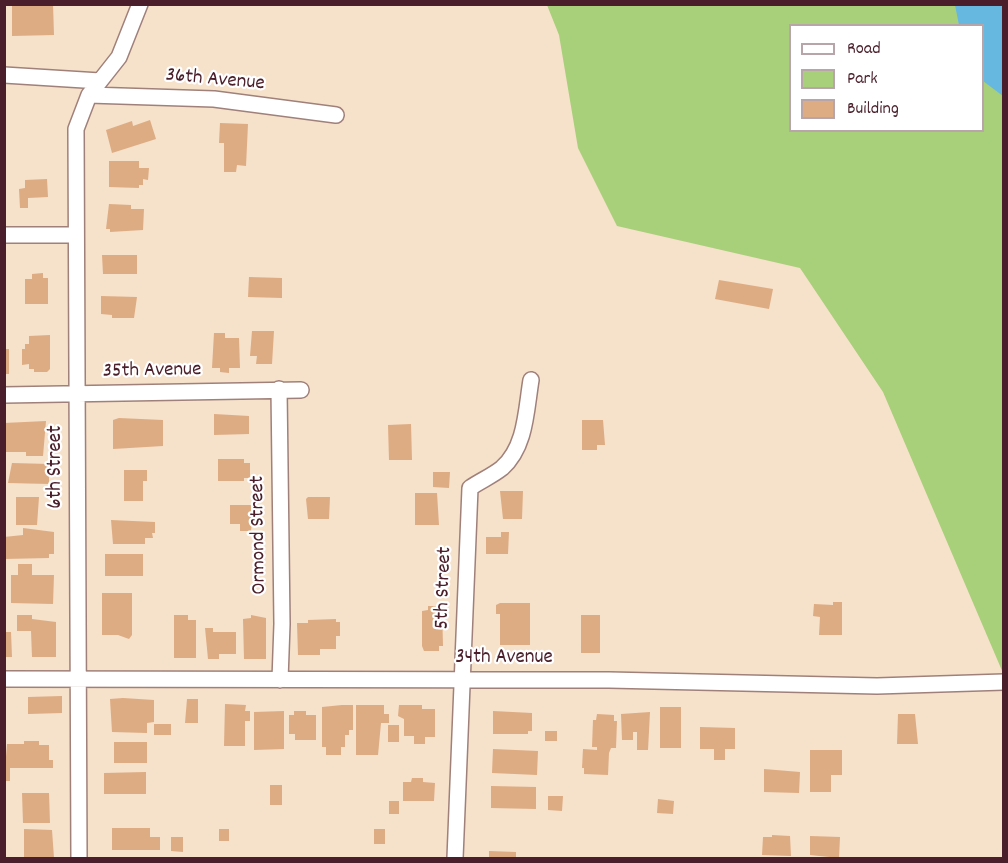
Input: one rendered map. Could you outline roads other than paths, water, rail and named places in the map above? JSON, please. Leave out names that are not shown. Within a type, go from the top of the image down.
[{"type":"street","name":"6th Street","points":[[79,858],[76,129],[89,95],[119,57],[140,4]]},
{"type":"street","points":[[4,75],[100,81]]},
{"type":"street","name":"36th Avenue","points":[[89,95],[214,99],[336,115]]},
{"type":"street","points":[[4,235],[75,235]]},
{"type":"street","name":"5th Street","points":[[455,858],[470,488],[502,468],[513,455],[523,432],[531,380]]},
{"type":"street","name":"Ormond Street","points":[[279,389],[282,624],[280,680]]},
{"type":"street","name":"35th Avenue","points":[[4,395],[301,390]]},
{"type":"street","name":"34th Avenue","points":[[4,679],[462,680],[877,686],[1004,682]]},
{"type":"water","points":[[955,5],[1003,5],[1003,96],[984,82],[984,24],[959,24]]}]
